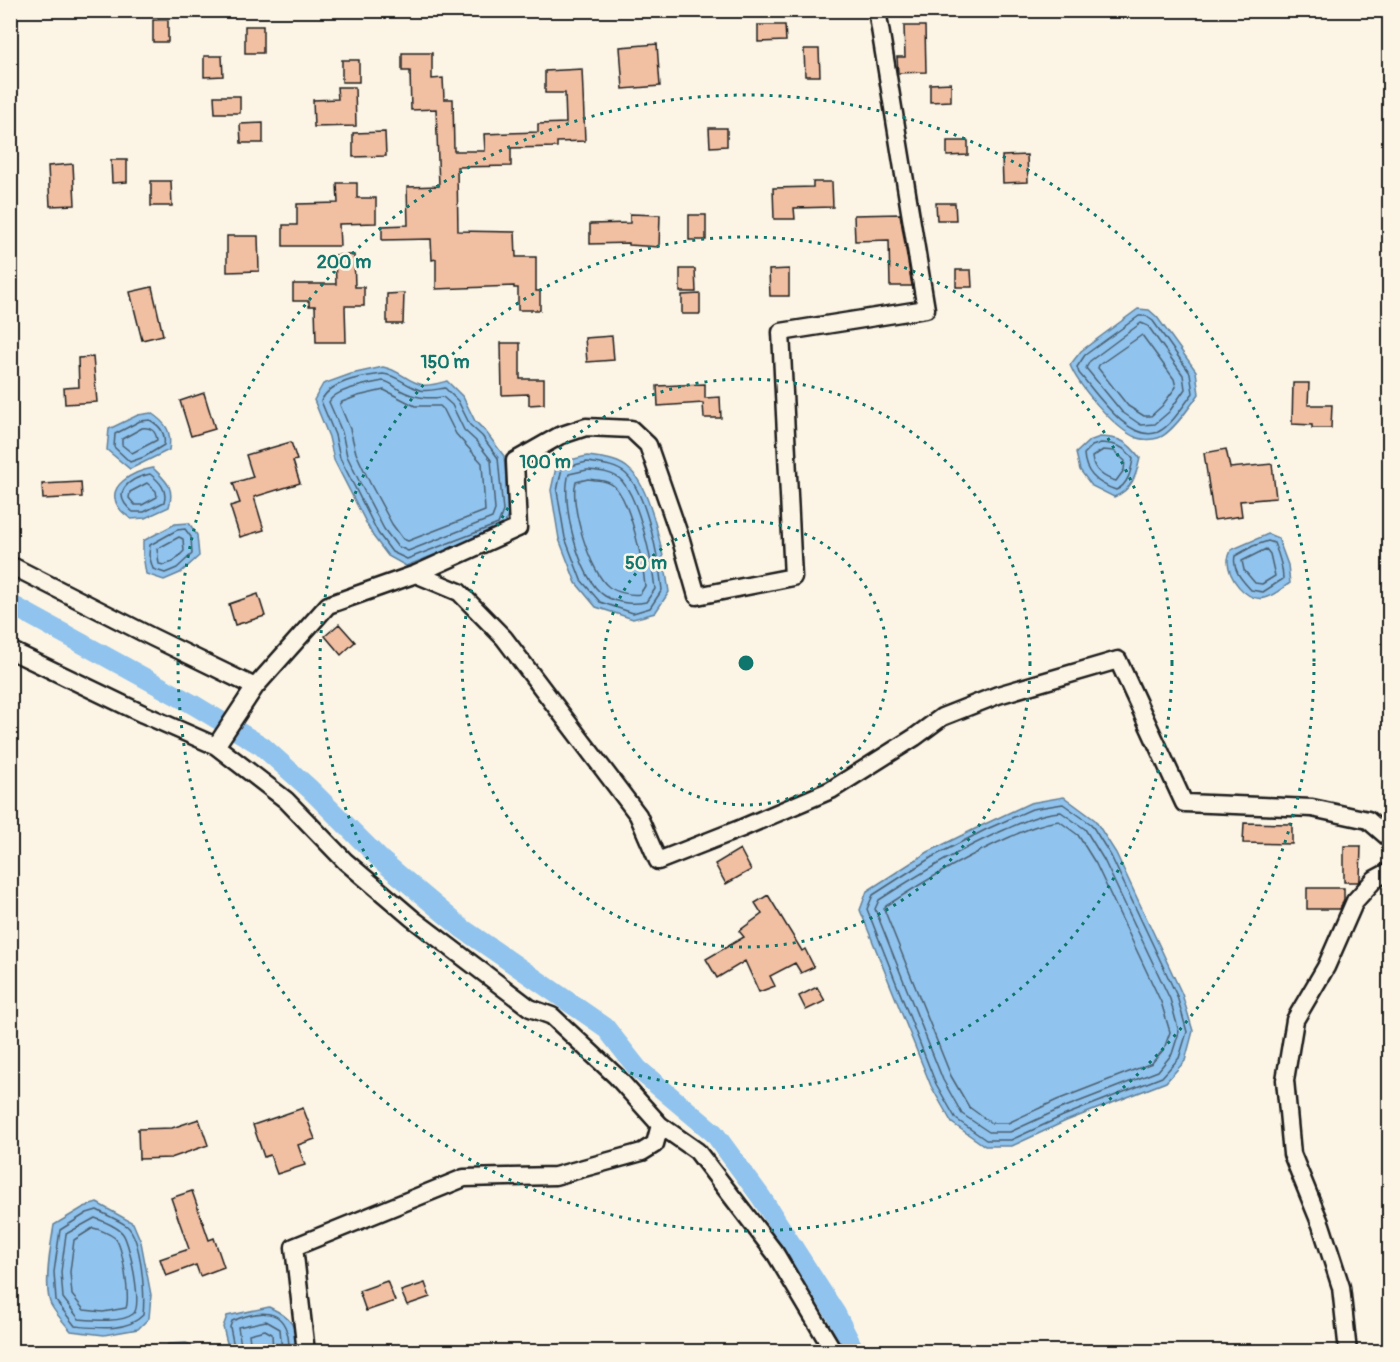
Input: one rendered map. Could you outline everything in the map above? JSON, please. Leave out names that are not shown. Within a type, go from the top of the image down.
[{"type":"street","points":[[216,746],[255,687],[328,604],[416,574],[518,528],[515,461],[559,436],[586,427],[631,429],[648,445],[681,540],[697,596],[793,576],[781,332],[926,309],[877,10]]},
{"type":"street","points":[[10,564],[255,687]]},
{"type":"street","points":[[416,574],[459,592],[504,638],[638,815],[658,861],[831,790],[915,737],[942,717],[998,695],[1118,660],[1184,803],[1312,808],[1368,820],[1389,839]]},
{"type":"street","points":[[10,650],[143,714],[216,746],[286,800],[345,861],[413,919],[530,1008],[552,1016],[616,1076],[660,1125],[697,1151],[775,1253],[834,1352]]},
{"type":"street","points":[[1348,1352],[1341,1287],[1321,1225],[1292,1154],[1285,1080],[1295,1020],[1326,967],[1354,901],[1375,879],[1389,871]]},
{"type":"street","points":[[306,1352],[294,1247],[464,1178],[555,1176],[642,1152],[655,1144],[660,1125]]},
{"type":"water","points":[[1138,309],[1149,310],[1157,317],[1196,371],[1199,394],[1169,431],[1153,439],[1137,438],[1117,425],[1089,394],[1070,365],[1081,351]]},
{"type":"water","points":[[383,367],[423,385],[447,381],[463,397],[475,421],[504,456],[509,513],[503,528],[406,566],[388,556],[373,536],[334,460],[329,437],[314,400],[323,384],[351,374]]},
{"type":"water","points":[[151,413],[167,428],[170,438],[169,450],[130,469],[107,450],[109,429],[138,415]]},
{"type":"water","points":[[1100,437],[1123,442],[1140,458],[1132,482],[1114,497],[1092,486],[1080,470],[1076,453],[1089,441]]},
{"type":"water","points":[[587,456],[610,460],[626,466],[645,493],[656,527],[669,592],[655,613],[633,619],[596,607],[576,583],[559,539],[551,490],[557,463]]},
{"type":"water","points":[[153,468],[170,489],[169,507],[145,518],[131,519],[121,510],[115,493],[123,481],[130,476]]},
{"type":"water","points":[[189,523],[197,535],[199,556],[180,573],[164,580],[146,574],[143,541],[175,524]]},
{"type":"water","points":[[1268,534],[1278,538],[1288,565],[1290,583],[1271,596],[1257,598],[1244,592],[1234,581],[1228,559],[1231,550]]},
{"type":"water","points":[[1064,797],[1095,820],[1116,853],[1182,994],[1193,1031],[1185,1061],[1166,1082],[1066,1121],[1012,1146],[985,1146],[952,1123],[931,1086],[860,910],[867,891],[928,852],[1030,803]]},
{"type":"water","points":[[97,1203],[133,1223],[141,1242],[151,1295],[149,1318],[138,1329],[104,1335],[71,1331],[51,1305],[48,1277],[54,1225],[84,1207]]},
{"type":"water","points":[[269,1307],[283,1315],[292,1324],[295,1351],[229,1351],[223,1327],[227,1316]]},
{"type":"water","points":[[186,1343],[205,1351],[164,1351],[168,1344]]},
{"type":"building","points":[[153,20],[168,20],[168,42],[153,42]]},
{"type":"building","points":[[758,25],[785,25],[786,41],[758,42]]},
{"type":"building","points":[[245,26],[263,26],[263,53],[245,53]]},
{"type":"building","points":[[904,26],[925,26],[926,72],[898,73],[897,57],[905,57]]},
{"type":"building","points":[[657,44],[660,86],[623,89],[620,47]]},
{"type":"building","points":[[804,49],[819,49],[820,76],[805,76]]},
{"type":"building","points":[[402,53],[432,53],[432,79],[443,78],[444,99],[453,99],[454,151],[485,151],[484,134],[538,132],[538,124],[566,123],[565,93],[545,93],[545,71],[582,69],[585,141],[557,142],[557,147],[511,148],[511,166],[457,167],[458,231],[515,232],[516,257],[536,257],[536,291],[540,291],[540,310],[518,310],[518,288],[514,286],[436,289],[436,259],[432,260],[431,239],[382,240],[382,226],[408,225],[407,187],[439,186],[436,109],[411,110],[410,71],[402,71]]},
{"type":"building","points":[[204,56],[222,56],[223,76],[204,77]]},
{"type":"building","points":[[342,60],[359,60],[359,82],[342,82]]},
{"type":"building","points":[[951,83],[951,101],[930,102],[930,84]]},
{"type":"building","points":[[337,87],[355,87],[356,126],[314,127],[313,100],[338,99]]},
{"type":"building","points":[[214,96],[240,96],[240,113],[215,113]]},
{"type":"building","points":[[263,123],[263,143],[241,143],[240,124]]},
{"type":"building","points":[[709,128],[727,128],[727,146],[710,147]]},
{"type":"building","points":[[385,132],[386,156],[353,157],[353,133]]},
{"type":"building","points":[[947,141],[968,141],[968,155],[947,156]]},
{"type":"building","points":[[1027,155],[1028,182],[1003,183],[1002,156]]},
{"type":"building","points":[[111,160],[127,160],[127,182],[112,183]]},
{"type":"building","points":[[73,164],[75,205],[50,206],[48,166]]},
{"type":"building","points":[[151,181],[171,181],[172,206],[151,206]]},
{"type":"building","points":[[813,182],[832,182],[833,207],[794,208],[795,219],[774,219],[773,188],[813,187]]},
{"type":"building","points":[[337,183],[357,183],[357,198],[376,198],[376,223],[339,224],[340,246],[283,246],[283,225],[297,225],[297,204],[338,203]]},
{"type":"building","points":[[936,203],[955,203],[956,220],[937,220]]},
{"type":"building","points":[[630,214],[660,215],[659,247],[629,245],[629,243],[590,244],[590,224],[630,223]]},
{"type":"building","points":[[900,214],[912,286],[890,286],[889,240],[855,241],[854,215]]},
{"type":"building","points":[[689,215],[706,215],[706,240],[689,240]]},
{"type":"building","points":[[227,236],[258,236],[259,271],[227,272]]},
{"type":"building","points":[[335,255],[354,255],[355,287],[364,287],[364,306],[345,306],[346,342],[316,342],[315,306],[309,306],[309,301],[293,301],[293,284],[336,284]]},
{"type":"building","points":[[680,269],[695,269],[696,292],[680,292]]},
{"type":"building","points":[[789,269],[789,296],[770,296],[769,270]]},
{"type":"building","points":[[956,270],[971,270],[972,287],[956,287]]},
{"type":"building","points":[[152,287],[163,335],[142,340],[130,292]]},
{"type":"building","points":[[404,293],[403,324],[387,324],[387,294]]},
{"type":"building","points":[[700,294],[700,314],[682,314],[682,295]]},
{"type":"building","points":[[612,336],[614,360],[587,362],[585,338]]},
{"type":"building","points":[[501,343],[520,343],[520,379],[544,379],[544,404],[529,405],[529,394],[502,395]]},
{"type":"building","points":[[93,357],[97,402],[65,404],[64,388],[79,387],[78,358]]},
{"type":"building","points":[[1293,383],[1309,383],[1308,405],[1332,405],[1331,428],[1312,428],[1312,425],[1292,424]]},
{"type":"building","points":[[705,384],[705,398],[720,397],[721,418],[704,418],[703,403],[658,406],[657,386]]},
{"type":"building","points":[[204,393],[215,429],[191,436],[180,401]]},
{"type":"building","points":[[291,442],[297,460],[293,461],[300,483],[254,497],[264,530],[240,537],[230,506],[240,503],[233,483],[253,477],[246,455]]},
{"type":"building","points":[[1226,449],[1230,468],[1272,464],[1276,498],[1240,501],[1242,516],[1214,520],[1204,453]]},
{"type":"building","points":[[81,482],[82,497],[43,499],[42,484]]},
{"type":"building","points":[[258,594],[265,616],[235,625],[229,604]]},
{"type":"building","points":[[339,624],[355,642],[341,655],[325,636]]},
{"type":"building","points":[[1244,823],[1292,824],[1292,844],[1243,843]]},
{"type":"building","points":[[1344,846],[1361,846],[1358,882],[1344,882]]},
{"type":"building","points":[[740,849],[751,870],[726,884],[715,864]]},
{"type":"building","points":[[1307,888],[1344,888],[1344,899],[1340,909],[1307,909]]},
{"type":"building","points":[[768,895],[802,951],[805,949],[814,967],[801,973],[795,963],[770,976],[775,986],[759,992],[745,961],[717,978],[706,959],[744,937],[739,931],[762,914],[755,903]]},
{"type":"building","points":[[817,987],[825,1001],[806,1010],[799,996]]},
{"type":"building","points":[[303,1108],[315,1139],[298,1145],[305,1165],[277,1174],[270,1155],[264,1157],[253,1125]]},
{"type":"building","points":[[199,1119],[208,1145],[171,1158],[139,1159],[138,1129],[172,1128]]},
{"type":"building","points":[[192,1191],[209,1240],[214,1238],[224,1267],[200,1276],[196,1265],[166,1276],[160,1259],[189,1249],[171,1198]]},
{"type":"building","points":[[387,1281],[395,1301],[366,1311],[359,1291]]},
{"type":"building","points":[[425,1283],[430,1297],[407,1305],[401,1291]]},
{"type":"waterway","points":[[10,604],[194,705],[262,746],[310,789],[381,860],[463,929],[605,1027],[638,1069],[714,1133],[761,1197],[836,1314],[855,1352]]}]
